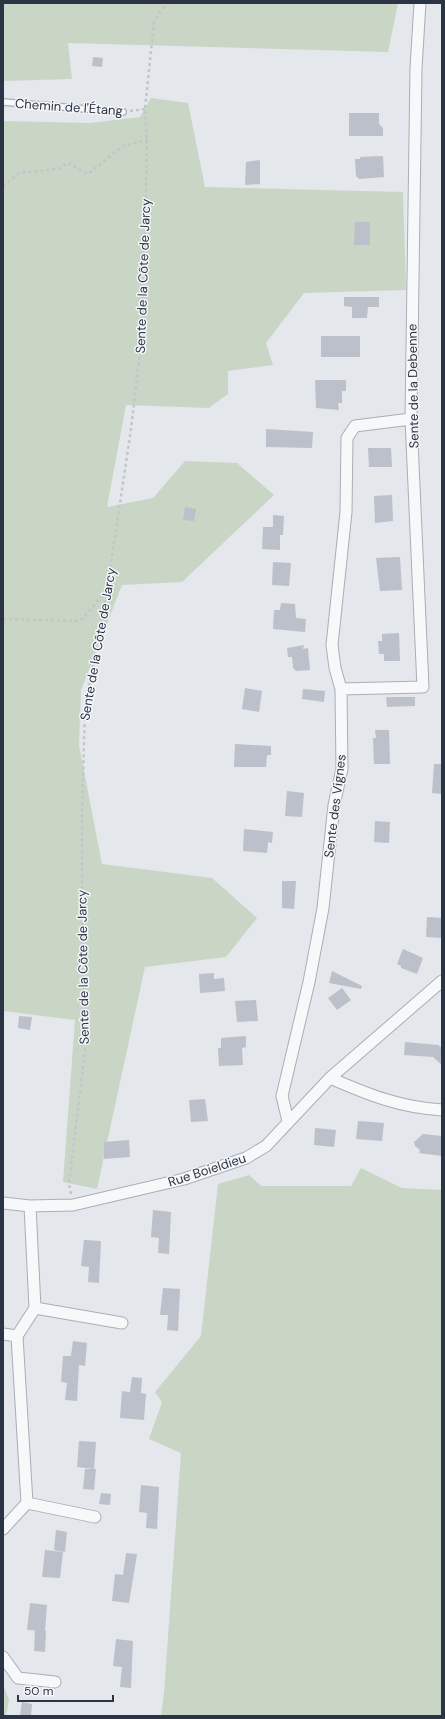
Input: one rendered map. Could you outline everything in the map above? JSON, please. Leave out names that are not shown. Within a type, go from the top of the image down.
[{"type":"street","name":"Sente de la Debenne","points":[[341,689],[423,687],[412,419],[416,68],[420,3]]},
{"type":"street","name":"Sente des Vignes","points":[[288,1121],[282,1096],[309,982],[322,908],[334,805],[342,769],[341,689],[335,668],[332,645],[346,512],[348,438],[356,426],[412,419]]},
{"type":"street","name":"Rue Boieldieu","points":[[3,1202],[30,1206],[73,1204],[184,1179],[246,1158],[266,1146],[330,1078],[442,981]]},
{"type":"street","points":[[330,1078],[356,1090],[396,1104],[442,1110]]},
{"type":"street","points":[[3,1529],[27,1503],[17,1336],[35,1308],[30,1206]]},
{"type":"street","points":[[35,1308],[122,1323]]},
{"type":"street","points":[[3,1334],[17,1336]]},
{"type":"street","points":[[27,1503],[95,1517]]},
{"type":"street","points":[[3,1657],[18,1678],[55,1682]]},
{"type":"lane","name":"Chemin de l'Étang","points":[[3,102],[123,112]]},
{"type":"path","points":[[145,109],[154,22],[166,3]]},
{"type":"path","name":"Chemin de l'Étang","points":[[123,112],[145,109]]},
{"type":"path","name":"Sente de la Côte de Jarcy","points":[[73,1204],[69,1184],[86,1040],[82,915],[84,708],[107,591],[132,429],[143,328],[146,140],[145,109]]},
{"type":"path","points":[[3,186],[19,173],[58,169],[68,163],[88,174],[123,146],[146,140]]},
{"type":"path","points":[[3,619],[80,621],[107,591]]},
{"type":"green space","points":[[3,3],[398,3],[388,52],[68,43],[72,79],[3,81]]},
{"type":"green space","points":[[151,98],[188,103],[205,187],[403,192],[406,290],[304,293],[266,343],[273,365],[228,371],[228,394],[209,408],[126,405],[107,507],[153,498],[185,461],[237,463],[274,495],[182,582],[122,585],[81,690],[79,745],[102,864],[212,878],[257,918],[226,957],[145,967],[97,1189],[63,1182],[75,1020],[3,1011],[3,121],[90,123],[140,117]]},
{"type":"green space","points":[[361,1168],[402,1188],[442,1190],[442,1716],[161,1716],[164,1693],[181,1453],[149,1439],[162,1402],[155,1392],[201,1336],[218,1184],[249,1175],[261,1186],[351,1186]]},
{"type":"green space","points":[[3,1684],[9,1700],[6,1716],[3,1716]]},
{"type":"building","points":[[93,57],[103,58],[102,67],[92,66]]},
{"type":"building","points":[[349,113],[379,113],[379,124],[383,128],[383,136],[349,136]]},
{"type":"building","points":[[383,156],[384,177],[359,179],[356,176],[355,159],[360,159],[360,157]]},
{"type":"building","points":[[260,160],[260,184],[245,185],[246,162]]},
{"type":"building","points":[[355,222],[370,222],[370,245],[354,245]]},
{"type":"building","points":[[344,297],[379,297],[379,307],[368,307],[367,318],[352,318],[352,307],[344,306]]},
{"type":"building","points":[[321,336],[360,336],[360,357],[321,357]]},
{"type":"building","points":[[315,380],[346,380],[346,391],[342,391],[342,403],[338,403],[339,410],[316,408]]},
{"type":"building","points":[[266,429],[313,432],[312,448],[266,447]]},
{"type":"building","points":[[368,448],[391,448],[392,467],[369,467]]},
{"type":"building","points":[[392,495],[393,521],[375,523],[374,496]]},
{"type":"building","points":[[185,507],[196,509],[194,521],[183,520]]},
{"type":"building","points":[[273,515],[284,516],[283,535],[280,535],[280,550],[262,549],[263,527],[273,527]]},
{"type":"building","points":[[400,557],[402,590],[380,591],[376,558]]},
{"type":"building","points":[[273,562],[291,563],[289,586],[272,585]]},
{"type":"building","points":[[281,603],[295,604],[296,618],[306,619],[305,632],[273,629],[274,610],[280,610]]},
{"type":"building","points":[[399,633],[400,661],[384,661],[384,654],[379,654],[378,641],[382,641],[382,634]]},
{"type":"building","points":[[304,645],[303,649],[308,648],[310,670],[296,671],[293,668],[292,657],[288,657],[287,648]]},
{"type":"building","points":[[245,688],[262,691],[259,712],[242,709]]},
{"type":"building","points":[[303,689],[325,691],[324,702],[302,699]]},
{"type":"building","points":[[386,697],[415,697],[415,706],[387,707]]},
{"type":"building","points":[[375,730],[389,730],[390,764],[374,764],[373,738],[376,738]]},
{"type":"building","points":[[235,744],[271,746],[271,755],[267,755],[266,767],[234,767]]},
{"type":"building","points":[[434,764],[442,764],[442,794],[432,793]]},
{"type":"building","points":[[287,791],[304,793],[302,817],[285,816]]},
{"type":"building","points":[[375,821],[390,822],[389,843],[374,842]]},
{"type":"building","points":[[244,829],[273,832],[272,843],[268,842],[267,853],[243,851]]},
{"type":"building","points":[[282,881],[296,881],[294,909],[282,908]]},
{"type":"building","points":[[427,917],[442,918],[442,938],[426,937]]},
{"type":"building","points":[[403,949],[423,958],[417,974],[401,968],[401,966],[397,964]]},
{"type":"building","points":[[332,971],[362,986],[361,989],[329,983]]},
{"type":"building","points":[[214,973],[214,979],[224,978],[225,991],[200,993],[199,974]]},
{"type":"building","points":[[342,988],[351,1000],[337,1010],[328,998]]},
{"type":"building","points":[[256,1000],[258,1021],[237,1022],[235,1001]]},
{"type":"building","points":[[19,1016],[32,1017],[30,1030],[18,1028]]},
{"type":"building","points":[[246,1036],[246,1047],[242,1048],[243,1065],[219,1066],[218,1048],[221,1048],[221,1038]]},
{"type":"building","points":[[405,1042],[438,1045],[442,1048],[442,1065],[433,1057],[404,1055]]},
{"type":"building","points":[[205,1099],[208,1121],[191,1122],[189,1100]]},
{"type":"building","points":[[358,1121],[384,1123],[382,1141],[356,1139]]},
{"type":"building","points":[[315,1128],[336,1130],[334,1147],[314,1145]]},
{"type":"building","points":[[423,1134],[442,1136],[442,1156],[419,1153],[420,1150],[415,1146],[414,1142]]},
{"type":"building","points":[[129,1140],[130,1157],[104,1159],[104,1142]]},
{"type":"building","points":[[153,1210],[171,1212],[169,1254],[158,1253],[159,1238],[151,1237]]},
{"type":"building","points":[[84,1240],[101,1241],[99,1283],[88,1282],[89,1267],[81,1266]]},
{"type":"building","points":[[163,1288],[180,1289],[178,1331],[167,1330],[168,1315],[160,1315]]},
{"type":"building","points":[[73,1341],[87,1343],[85,1366],[79,1365],[77,1401],[65,1400],[67,1383],[61,1382],[63,1356],[71,1356]]},
{"type":"building","points":[[132,1377],[142,1378],[141,1393],[146,1394],[144,1420],[120,1418],[122,1391],[130,1392]]},
{"type":"building","points":[[79,1441],[96,1442],[94,1469],[77,1467]]},
{"type":"building","points":[[85,1469],[96,1469],[94,1490],[83,1489]]},
{"type":"building","points":[[141,1485],[159,1487],[157,1529],[146,1528],[147,1513],[139,1512]]},
{"type":"building","points":[[101,1493],[111,1494],[110,1505],[99,1504]]},
{"type":"building","points":[[56,1530],[67,1532],[65,1552],[54,1550]]},
{"type":"building","points":[[45,1550],[63,1552],[60,1578],[42,1577]]},
{"type":"building","points":[[126,1553],[137,1554],[129,1603],[112,1601],[115,1574],[123,1575]]},
{"type":"building","points":[[30,1603],[47,1605],[45,1631],[27,1630]]},
{"type":"building","points":[[35,1630],[46,1631],[45,1652],[34,1651]]},
{"type":"building","points":[[116,1639],[133,1641],[131,1688],[120,1687],[122,1667],[113,1666]]},
{"type":"building","points":[[22,1702],[32,1704],[31,1716],[20,1716]]}]
